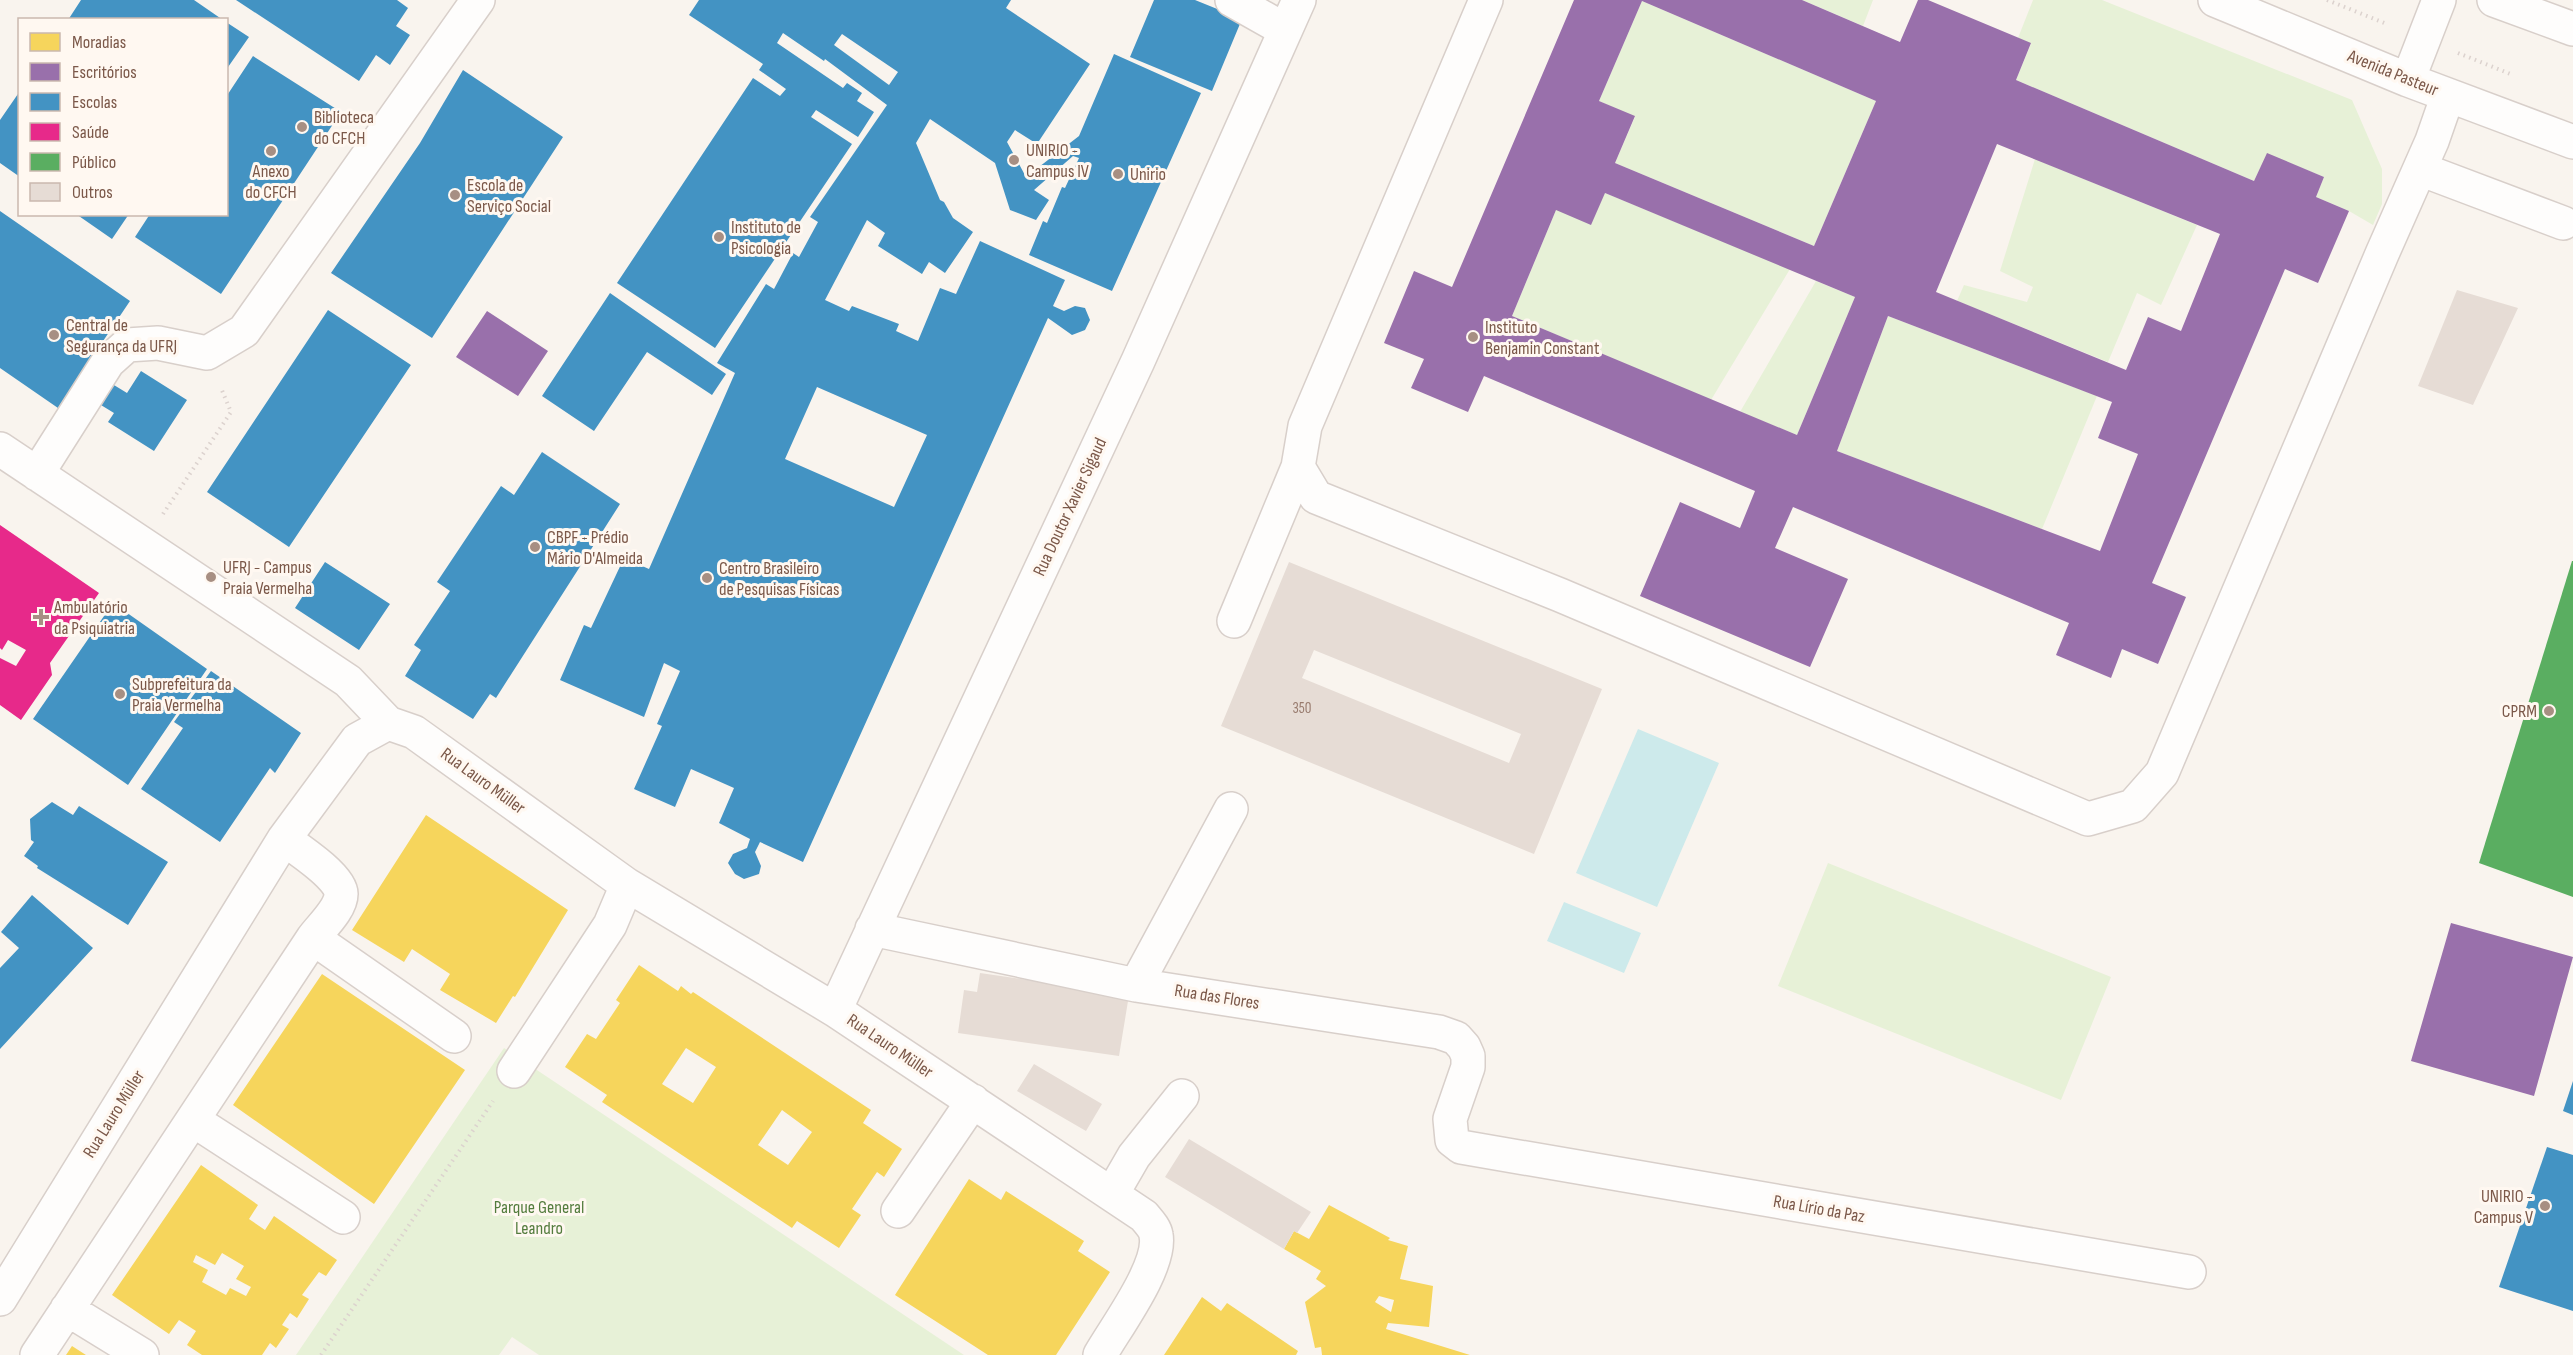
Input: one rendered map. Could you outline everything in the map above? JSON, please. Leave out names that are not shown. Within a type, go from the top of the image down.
[{"type":"street","points":[[37,474],[108,362],[127,345],[158,343],[207,353],[244,332],[478,0]]},
{"type":"street","points":[[1232,0],[1286,30]]},
{"type":"street","name":"Rua Doutor Xavier Sigaud","points":[[835,1010],[1133,372],[1299,0]]},
{"type":"street","points":[[1234,621],[1298,467],[1305,426],[1486,0]]},
{"type":"street","name":"Avenida Pasteur","points":[[2215,0],[2408,80],[2573,142]]},
{"type":"street","points":[[2408,80],[2439,0]]},
{"type":"street","points":[[2494,0],[2573,28]]},
{"type":"street","points":[[1298,467],[1316,497],[1560,595],[2088,819],[2133,806],[2162,773],[2420,169],[2448,95]]},
{"type":"street","points":[[2420,169],[2563,223]]},
{"type":"street","points":[[0,449],[348,681],[388,723]]},
{"type":"street","name":"Rua Lauro Müller","points":[[0,1299],[284,839],[357,740],[388,723],[414,732],[627,885],[835,1010],[1144,1216],[1156,1232],[1158,1247],[1151,1269],[1100,1355]]},
{"type":"street","points":[[1136,985],[1230,809]]},
{"type":"street","points":[[37,1355],[313,938],[338,904],[341,894],[338,883],[284,839]]},
{"type":"street","points":[[514,1071],[610,925],[627,885]]},
{"type":"street","name":"Rua das Flores","points":[[872,929],[1136,985],[1439,1032],[1456,1038],[1464,1047],[1468,1067],[1450,1119],[1452,1140]]},
{"type":"street","points":[[313,938],[454,1036]]},
{"type":"street","points":[[1112,1194],[1134,1156],[1182,1096]]},
{"type":"street","points":[[898,1211],[973,1101]]},
{"type":"street","points":[[192,1120],[343,1217]]},
{"type":"street","name":"Rua Lírio da Paz","points":[[1452,1140],[1461,1147],[1472,1150],[2189,1272]]},
{"type":"street","points":[[67,1309],[142,1355]]},
{"type":"path","points":[[143,544],[231,412],[207,353]]},
{"type":"path","points":[[321,1355],[514,1071]]},
{"type":"green space","points":[[1802,0],[1873,0],[1863,26]]},
{"type":"green space","points":[[2033,0],[2102,0],[2352,100],[2382,169],[2382,204],[2373,225],[2349,211],[2316,197],[2324,177],[2267,154],[2254,181],[2016,80],[2031,44],[2018,38]]},
{"type":"green space","points":[[1642,1],[1876,101],[1814,246],[1615,163],[1635,117],[1599,101]]},
{"type":"green space","points":[[2035,159],[2197,225],[2161,305],[2137,293],[2108,362],[1957,301],[1964,285],[2027,302],[2033,287],[2000,271]]},
{"type":"green space","points":[[1605,193],[1790,269],[1711,400],[1512,316],[1556,210]]},
{"type":"green space","points":[[1816,281],[1855,297],[1797,435],[1740,412]]},
{"type":"green space","points":[[1888,316],[2097,396],[2042,529],[1837,451]]},
{"type":"green space","points":[[1828,863],[2111,977],[2061,1100],[1778,986]]},
{"type":"green space","name":"Parque General Leandro","points":[[504,1048],[964,1355],[539,1355],[512,1337],[499,1355],[296,1355]]},
{"type":"water","points":[[1638,729],[1719,763],[1657,907],[1576,873]]},
{"type":"water","points":[[1564,902],[1641,933],[1624,973],[1547,941]]},
{"type":"building: Moradias","points":[[426,815],[568,910],[515,997],[513,996],[496,1023],[440,990],[450,974],[412,949],[404,962],[352,930]]},
{"type":"building: Moradias","points":[[639,965],[678,991],[681,986],[691,994],[693,992],[871,1110],[863,1123],[902,1149],[884,1177],[877,1172],[852,1209],[861,1215],[839,1248],[797,1221],[792,1228],[602,1102],[607,1095],[565,1067],[587,1034],[596,1039],[620,1003],[616,1000]],"holes":[[[686,1048],[716,1067],[693,1103],[662,1084]],[[782,1110],[812,1132],[788,1165],[758,1145]]]},
{"type":"building: Moradias","points":[[322,974],[465,1070],[374,1204],[233,1105]]},
{"type":"building: Moradias","points":[[201,1165],[258,1205],[249,1219],[265,1230],[274,1216],[337,1260],[326,1276],[319,1272],[302,1295],[309,1299],[297,1318],[290,1313],[282,1325],[289,1329],[276,1348],[270,1343],[262,1355],[202,1355],[187,1345],[196,1331],[179,1320],[169,1334],[112,1295]],"holes":[[[222,1253],[244,1266],[236,1279],[251,1287],[246,1296],[230,1288],[226,1295],[202,1282],[208,1270],[193,1262],[196,1255],[215,1265]]]},
{"type":"building: Moradias","points":[[969,1179],[1001,1200],[1006,1191],[1084,1241],[1078,1251],[1110,1272],[1056,1355],[988,1355],[895,1295]]},
{"type":"building: Moradias","points":[[1329,1205],[1390,1238],[1388,1240],[1408,1246],[1400,1279],[1433,1286],[1429,1327],[1388,1323],[1386,1329],[1470,1355],[1322,1355],[1321,1347],[1315,1348],[1305,1302],[1326,1286],[1316,1279],[1321,1271],[1284,1249],[1294,1231],[1309,1239]],"holes":[[[1379,1296],[1394,1300],[1391,1312],[1375,1302]]]},
{"type":"building: Moradias","points":[[1202,1297],[1221,1311],[1227,1303],[1298,1351],[1296,1355],[1164,1355]]},
{"type":"building: Moradias","points":[[72,1346],[86,1355],[66,1355]]},
{"type":"building: Escritórios","name":"Instituto Benjamin Constant","points":[[1574,0],[1802,0],[1900,42],[1918,0],[1928,0],[2031,43],[2016,80],[2254,181],[2267,153],[2324,177],[2316,197],[2349,211],[2318,283],[2285,269],[2152,583],[2186,597],[2158,664],[2122,649],[2111,678],[2056,655],[2069,623],[1793,507],[1775,548],[1848,579],[1810,667],[1640,596],[1680,502],[1740,528],[1755,491],[1484,376],[1468,412],[1411,388],[1424,359],[1384,343],[1414,271],[1452,287]],"holes":[[[1642,1],[1876,101],[1814,246],[1615,163],[1635,116],[1599,101]],[[1997,144],[2220,234],[2181,331],[2148,317],[2126,370],[1936,292]],[[1605,193],[1855,297],[1797,435],[1512,316],[1556,210],[1591,225]],[[1888,316],[2112,402],[2098,438],[2138,454],[2100,551],[1837,451]]]},
{"type":"building: Escritórios","points":[[487,311],[548,351],[518,396],[456,357]]},
{"type":"building: Escritórios","points":[[2451,923],[2573,957],[2534,1096],[2411,1061]]},
{"type":"building: Escolas","points":[[81,0],[194,0],[220,18],[69,18]]},
{"type":"building: Escolas","points":[[236,0],[397,0],[408,8],[396,26],[410,35],[390,65],[376,55],[359,81]]},
{"type":"building: Escolas","points":[[699,0],[1011,0],[1006,8],[1090,64],[1037,144],[1015,130],[1007,142],[1026,177],[1079,136],[1114,54],[1201,93],[1112,291],[1029,255],[1043,221],[1047,223],[1062,187],[1065,188],[1079,158],[1073,156],[1034,190],[1049,200],[1036,220],[1010,210],[995,163],[930,119],[916,143],[940,200],[944,202],[953,218],[973,232],[945,273],[929,262],[922,274],[878,246],[885,233],[867,220],[825,300],[849,311],[852,306],[899,324],[896,331],[918,341],[940,288],[956,294],[980,241],[1065,280],[1053,306],[1064,311],[1075,306],[1085,308],[1090,320],[1085,330],[1072,335],[1048,318],[803,862],[760,842],[755,852],[761,866],[759,874],[744,879],[735,874],[728,863],[733,854],[747,848],[750,839],[719,823],[734,788],[691,769],[675,807],[634,789],[662,726],[657,724],[680,671],[664,663],[644,717],[560,680],[584,625],[591,628],[624,558],[649,569],[735,373],[717,363],[766,284],[774,289],[793,253],[799,257],[818,222],[810,217],[887,105],[825,59],[824,61],[783,33],[777,43],[843,88],[847,83],[862,93],[857,101],[874,112],[858,137],[816,110],[811,117],[852,144],[715,348],[617,283],[753,78],[780,96],[786,89],[759,70],[763,64],[689,15]],"holes":[[[842,34],[898,72],[889,85],[834,45]],[[817,387],[927,435],[894,507],[785,459]]]},
{"type":"building: Escolas","points":[[1154,0],[1195,0],[1242,19],[1212,91],[1130,57]]},
{"type":"building: Escolas","points":[[228,23],[249,37],[228,67]]},
{"type":"building: Escolas","name":"Anexo do CFCH","points":[[253,56],[341,112],[221,294],[135,237],[149,216],[228,216],[228,94]]},
{"type":"building: Escolas","name":"Escola de Serviço Social","points":[[463,70],[563,137],[432,338],[331,273],[420,143]]},
{"type":"building: Escolas","points":[[18,94],[18,176],[0,163],[0,120]]},
{"type":"building: Escolas","name":"Central de Segurança da UFRJ","points":[[0,211],[130,301],[58,408],[0,368]]},
{"type":"building: Escolas","points":[[79,216],[128,216],[112,239]]},
{"type":"building: Escolas","points":[[610,293],[726,374],[712,395],[647,352],[594,431],[542,396]]},
{"type":"building: Escolas","points":[[328,310],[411,365],[289,547],[207,492]]},
{"type":"building: Escolas","points":[[141,371],[187,400],[154,451],[108,422],[114,413],[96,402],[109,382],[127,393]]},
{"type":"building: Escolas","name":"CBPF - Prédio Mário D'Almeida","points":[[542,452],[620,504],[496,698],[490,694],[473,719],[405,676],[421,650],[414,645],[450,591],[437,582],[501,486],[514,495]]},
{"type":"building: Escolas","points":[[325,562],[390,604],[359,650],[295,608]]},
{"type":"building: Escolas","name":"Subprefeitura da Praia Vermelha","points":[[113,603],[207,669],[128,785],[33,719]]},
{"type":"building: Escolas","points":[[211,671],[301,733],[275,773],[270,768],[220,842],[141,789],[183,728],[174,722]]},
{"type":"building: Escolas","points":[[52,802],[73,815],[79,806],[168,862],[128,925],[37,868],[38,866],[24,856],[34,842],[31,840],[30,819]]},
{"type":"building: Escolas","points":[[32,895],[93,948],[0,1049],[0,968],[19,948],[1,932]]},
{"type":"building: Escolas","points":[[2573,1081],[2573,1115],[2563,1111]]},
{"type":"building: Escolas","points":[[2547,1147],[2573,1155],[2573,1311],[2499,1287]]},
{"type":"building: Saúde","name":"Ambulatório da Psiquiatria","points":[[0,525],[99,593],[50,663],[52,675],[21,720],[0,705],[0,658],[16,666],[26,650],[8,640],[2,650],[0,648]]},
{"type":"building: Público","name":"CPRM","points":[[2573,561],[2573,897],[2479,863]]},
{"type":"building: Outros","points":[[2457,290],[2518,308],[2473,405],[2418,386]]},
{"type":"building: Outros","points":[[1289,562],[1602,689],[1534,854],[1221,726]],"holes":[[[1314,650],[1521,734],[1509,763],[1302,678]]]},
{"type":"building: Outros","points":[[980,973],[1129,995],[1119,1056],[958,1033],[964,990],[977,992]]},
{"type":"building: Outros","points":[[1034,1064],[1102,1104],[1086,1131],[1017,1091]]},
{"type":"building: Outros","points":[[1189,1139],[1311,1212],[1297,1233],[1294,1231],[1284,1249],[1165,1177]]},
{"type":"place","name":"Biblioteca do CFCH","points":[[302,127]]},
{"type":"place","name":"Anexo do CFCH","points":[[271,151]]},
{"type":"place","name":"UNIRIO - Campus IV","points":[[1014,160]]},
{"type":"place","name":"Unirio","points":[[1118,174]]},
{"type":"place","name":"Escola de Serviço Social","points":[[455,195]]},
{"type":"place","name":"Instituto de Psicologia","points":[[719,237]]},
{"type":"place","name":"Central de Segurança da UFRJ","points":[[54,335]]},
{"type":"place","name":"Instituto Benjamin Constant","points":[[1473,337]]},
{"type":"place","name":"CBPF - Prédio Mário D'Almeida","points":[[535,547]]},
{"type":"place","name":"UFRJ - Campus Praia Vermelha","points":[[211,577]]},
{"type":"place","name":"Centro Brasileiro de Pesquisas Físicas","points":[[707,578]]},
{"type":"place","name":"Ambulatório da Psiquiatria","points":[[41,617]]},
{"type":"place","name":"Subprefeitura da Praia Vermelha","points":[[120,694]]},
{"type":"place","name":"CPRM","points":[[2549,711]]},
{"type":"place","name":"UNIRIO - Campus V","points":[[2545,1206]]}]
